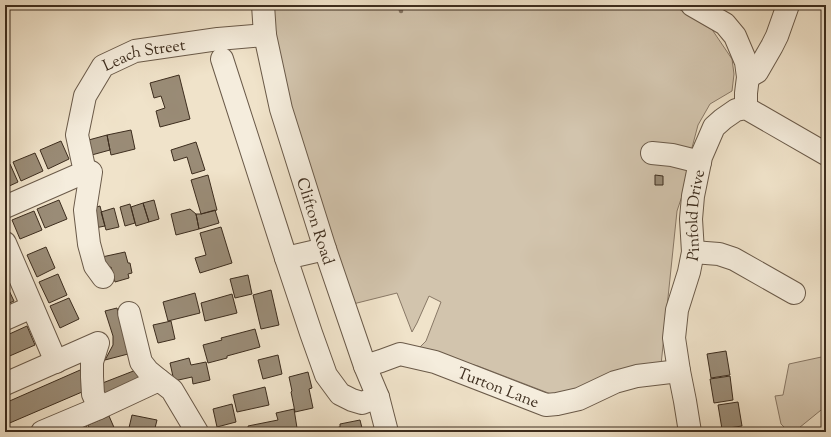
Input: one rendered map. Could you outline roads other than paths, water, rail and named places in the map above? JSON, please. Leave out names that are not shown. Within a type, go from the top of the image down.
[{"type":"street","name":"Clifton Road","points":[[263,5],[266,35],[282,109],[325,249],[364,366],[378,397],[387,432]]},
{"type":"street","points":[[692,5],[725,24],[735,36],[746,62],[748,78],[746,108],[826,154]]},
{"type":"street","points":[[748,78],[757,72],[772,46],[788,5]]},
{"type":"street","name":"Leach Street","points":[[88,172],[77,135],[85,96],[103,66],[135,51],[211,40],[266,35]]},
{"type":"street","points":[[222,59],[286,258],[326,375],[340,394],[352,400],[362,403],[378,397]]},
{"type":"street","name":"Pinfold Drive","points":[[690,432],[674,338],[677,310],[689,272],[693,252],[691,219],[693,196],[701,157],[714,127],[736,110],[746,108]]},
{"type":"street","points":[[657,158],[672,155],[700,162]]},
{"type":"street","points":[[5,206],[88,172],[85,210],[89,244],[95,266],[103,277]]},
{"type":"street","points":[[5,243],[56,362]]},
{"type":"street","points":[[286,258],[325,249]]},
{"type":"street","points":[[693,252],[719,254],[734,259],[784,282]]},
{"type":"street","points":[[5,319],[32,307]]},
{"type":"street","points":[[129,313],[141,362],[148,371],[172,390],[197,432]]},
{"type":"street","points":[[5,384],[98,343],[92,362],[92,377],[93,394],[99,408]]},
{"type":"street","name":"Turton Lane","points":[[364,366],[400,354],[435,362],[546,406],[579,399],[615,382],[637,376],[679,371]]},
{"type":"street","points":[[42,432],[99,408],[159,380]]},
{"type":"waterway","points":[[400,5],[401,11]]},
{"type":"waterway","points":[[407,5],[412,5]]}]
